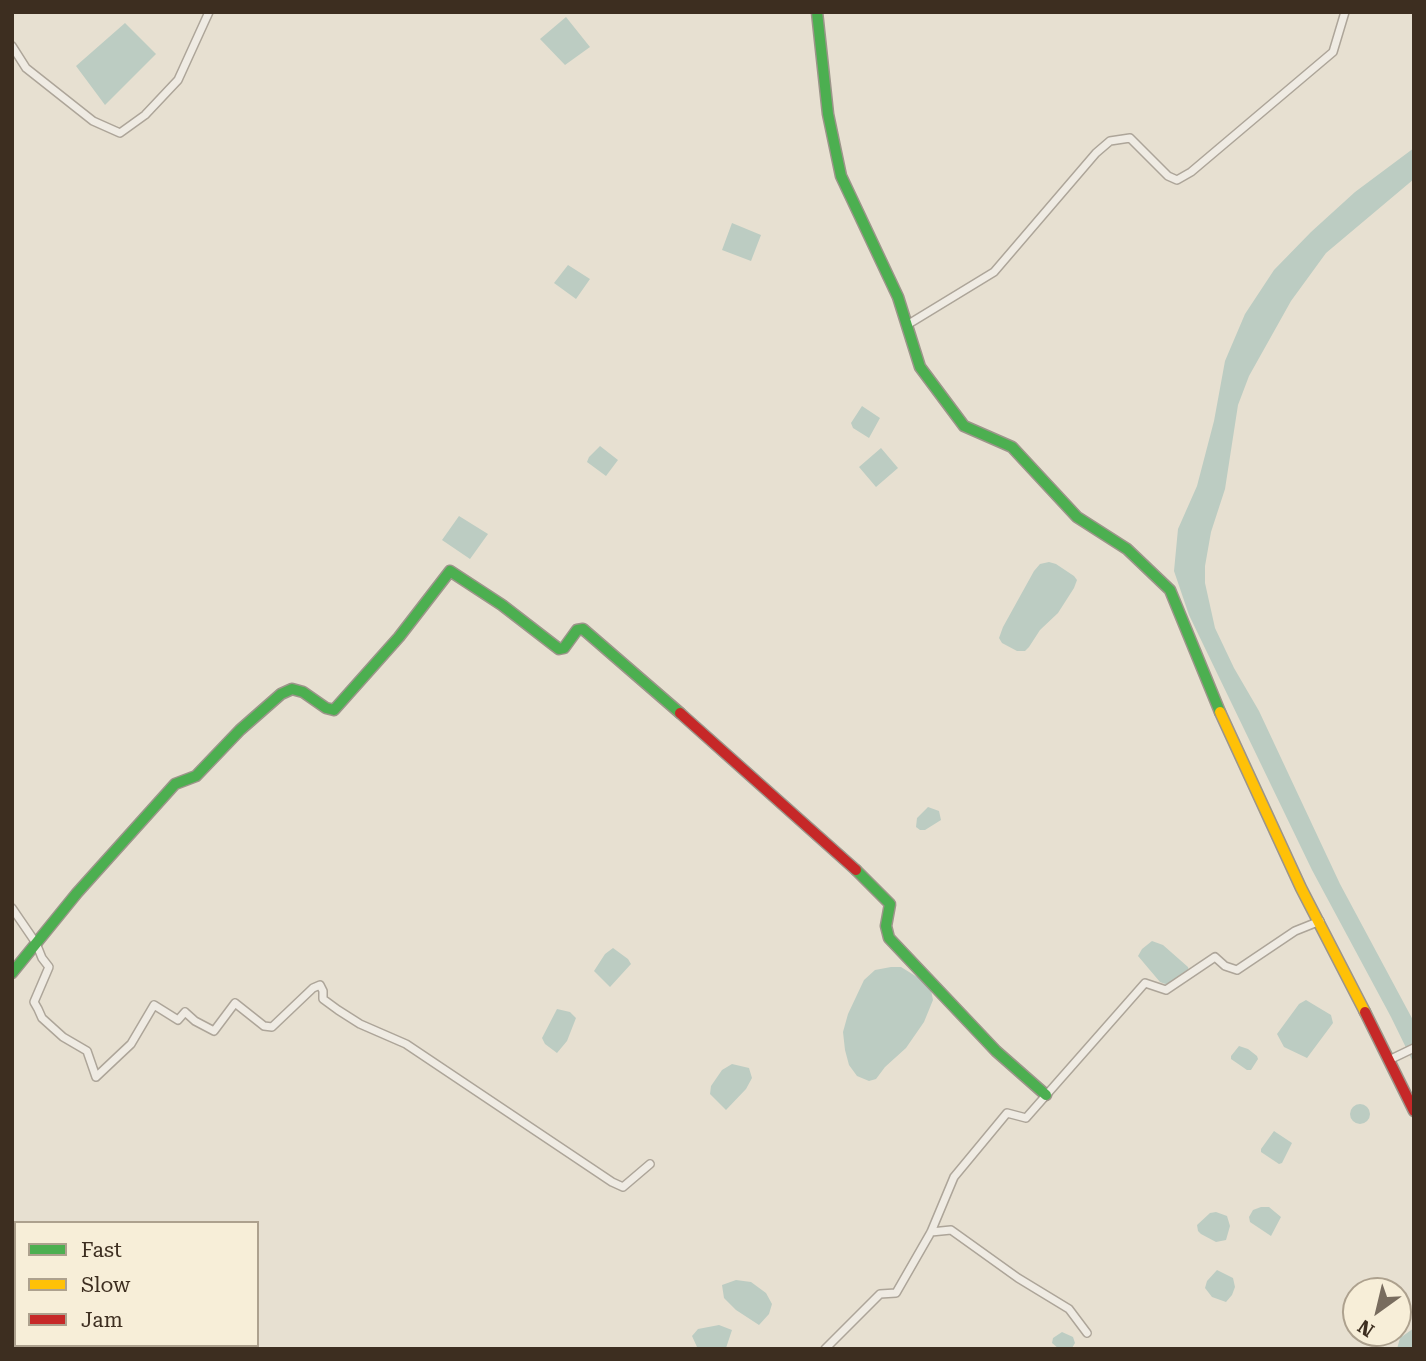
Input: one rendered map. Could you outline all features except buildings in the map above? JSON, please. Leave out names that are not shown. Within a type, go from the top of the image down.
[{"type":"street","points":[[12,46],[26,68],[93,121],[121,133],[145,115],[178,80],[209,12]]},
{"type":"street","points":[[817,12],[828,114],[841,176],[898,296],[920,367],[964,426],[1012,447],[1077,517],[1127,549],[1170,590],[1224,721],[1301,888],[1414,1111]]},
{"type":"street","points":[[907,325],[993,272],[1096,153],[1110,141],[1130,138],[1168,176],[1177,180],[1191,172],[1333,52],[1345,12]]},
{"type":"street","points":[[12,973],[77,892],[175,784],[196,776],[240,730],[281,694],[292,689],[303,691],[326,708],[334,710],[399,636],[450,571],[559,649],[564,648],[577,630],[583,629],[749,773],[890,904],[886,926],[889,938],[996,1051],[1046,1095]]},
{"type":"street","points":[[12,908],[36,943],[48,967],[34,1002],[42,1018],[63,1037],[87,1051],[96,1077],[131,1044],[154,1005],[178,1020],[185,1012],[214,1031],[235,1003],[264,1026],[272,1027],[313,988],[320,985],[323,999],[338,1010],[360,1024],[406,1044],[612,1182],[623,1187],[650,1164]]},
{"type":"street","points":[[825,1349],[880,1294],[895,1293],[931,1232],[954,1177],[1007,1112],[1026,1118],[1145,983],[1166,989],[1215,957],[1225,966],[1237,970],[1295,931],[1320,921]]},
{"type":"street","points":[[1389,1060],[1414,1048]]},
{"type":"street","points":[[931,1232],[951,1230],[968,1241],[1018,1278],[1069,1309],[1087,1333]]},
{"type":"shaded area","points":[[566,17],[590,47],[565,65],[540,39]]},
{"type":"shaded area","points":[[125,23],[156,54],[105,105],[76,66]]},
{"type":"shaded area","points":[[1414,148],[1414,179],[1326,253],[1291,301],[1249,376],[1238,405],[1225,489],[1211,532],[1205,583],[1215,628],[1234,668],[1259,711],[1340,884],[1414,1022],[1414,1064],[1312,870],[1189,615],[1174,571],[1178,529],[1197,486],[1214,421],[1225,361],[1245,314],[1274,270],[1311,232],[1355,192]]},
{"type":"shaded area","points":[[732,223],[761,235],[751,261],[722,250]]},
{"type":"shaded area","points":[[568,265],[590,279],[576,299],[554,283]]},
{"type":"shaded area","points":[[862,406],[880,418],[869,438],[853,428],[851,423]]},
{"type":"shaded area","points":[[600,446],[618,460],[606,476],[587,462]]},
{"type":"shaded area","points":[[881,448],[898,468],[876,487],[859,467]]},
{"type":"shaded area","points":[[459,516],[488,534],[470,559],[442,540]]},
{"type":"shaded area","points":[[1040,564],[1056,564],[1077,580],[1058,613],[1040,630],[1025,651],[1017,651],[1002,643],[999,638],[1034,571]]},
{"type":"shaded area","points":[[928,807],[939,811],[941,820],[925,830],[920,830],[916,827],[917,818]]},
{"type":"shaded area","points":[[1152,941],[1163,945],[1188,967],[1189,971],[1168,985],[1160,982],[1138,956]]},
{"type":"shaded area","points":[[613,948],[631,964],[610,987],[594,971],[605,954]]},
{"type":"shaded area","points":[[901,967],[930,985],[933,1000],[924,1022],[906,1048],[876,1079],[869,1081],[857,1076],[849,1065],[843,1032],[848,1014],[864,980],[875,970]]},
{"type":"shaded area","points":[[1306,1000],[1331,1015],[1333,1023],[1307,1058],[1284,1047],[1277,1034],[1299,1004]]},
{"type":"shaded area","points":[[557,1009],[570,1012],[576,1018],[567,1041],[557,1053],[545,1044],[542,1038]]},
{"type":"shaded area","points":[[1239,1046],[1257,1056],[1258,1059],[1251,1070],[1231,1059]]},
{"type":"shaded area","points":[[732,1064],[749,1068],[752,1078],[746,1089],[726,1110],[710,1094],[711,1086],[722,1070]]},
{"type":"shaded area","points":[[1356,1104],[1364,1104],[1370,1114],[1364,1124],[1356,1124],[1350,1118],[1350,1110]]},
{"type":"shaded area","points":[[1274,1131],[1292,1143],[1279,1164],[1261,1152]]},
{"type":"shaded area","points":[[1269,1207],[1281,1217],[1271,1236],[1250,1222],[1249,1217],[1253,1210]]},
{"type":"shaded area","points":[[1210,1213],[1227,1216],[1230,1226],[1226,1240],[1216,1242],[1201,1234],[1197,1225]]},
{"type":"shaded area","points":[[1217,1270],[1233,1278],[1235,1287],[1226,1302],[1212,1297],[1205,1288],[1207,1281]]},
{"type":"shaded area","points":[[736,1280],[751,1282],[766,1293],[772,1304],[769,1314],[759,1325],[736,1310],[724,1298],[722,1285]]},
{"type":"shaded area","points":[[719,1325],[732,1330],[726,1348],[697,1347],[692,1336],[698,1329]]},
{"type":"shaded area","points":[[1414,1328],[1414,1349],[1397,1349],[1412,1347]]},
{"type":"shaded area","points":[[1062,1332],[1073,1337],[1075,1343],[1072,1348],[1059,1349],[1052,1343],[1053,1338]]},
{"type":"traffic: fast","points":[[817,12],[828,114],[841,176],[898,297],[920,367],[964,426],[1012,447],[1077,517],[1127,549],[1170,590],[1220,712]]},
{"type":"traffic: fast","points":[[12,973],[77,893],[175,784],[196,776],[240,730],[281,694],[292,689],[303,692],[326,708],[334,710],[399,637],[450,571],[502,605],[559,649],[564,648],[577,630],[583,629],[680,713]]},
{"type":"traffic: fast","points":[[856,870],[890,904],[886,926],[889,938],[996,1051],[1046,1095]]},
{"type":"traffic: slow","points":[[1220,712],[1301,888],[1365,1012]]},
{"type":"traffic: jam","points":[[680,713],[856,870]]},
{"type":"traffic: jam","points":[[1365,1012],[1414,1111]]}]
